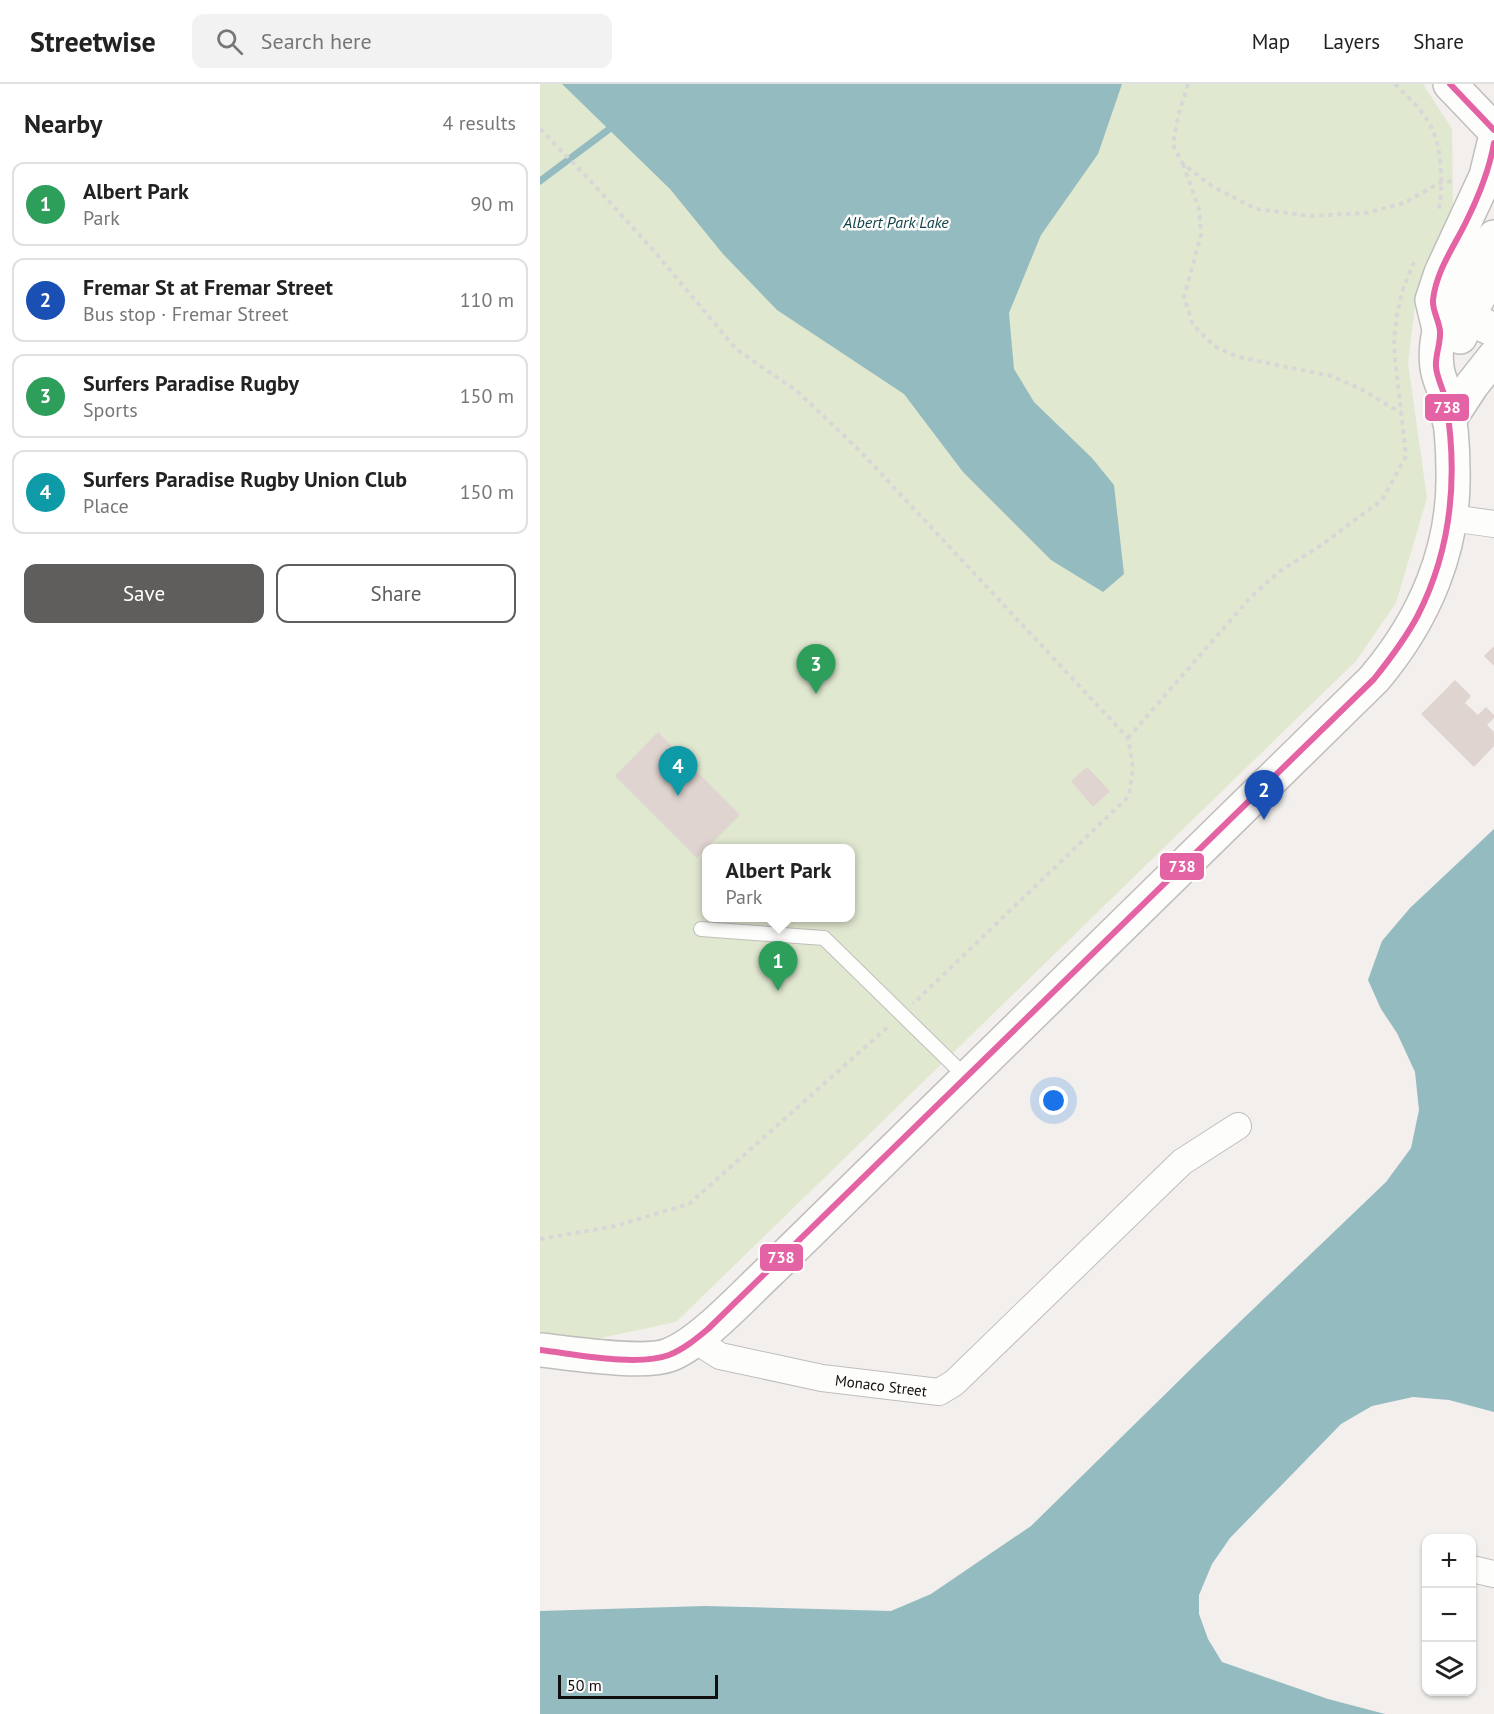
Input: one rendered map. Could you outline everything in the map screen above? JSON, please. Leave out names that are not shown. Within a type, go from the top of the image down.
[{"type":"street","points":[[1450,84],[1494,130]]},
{"type":"street","points":[[540,1350],[640,1359],[668,1356],[695,1340],[779,1262],[1374,679],[1402,644],[1425,602],[1441,562],[1451,518],[1454,471],[1448,409],[1436,365],[1440,333],[1432,300],[1441,273],[1486,176],[1494,143]]},
{"type":"street","points":[[1471,316],[1470,266],[1494,237]]},
{"type":"street","points":[[1448,409],[1457,349],[1478,298],[1494,276]]},
{"type":"street","points":[[1440,333],[1471,316]]},
{"type":"street","points":[[1448,409],[1472,385],[1494,357]]},
{"type":"street","points":[[1451,518],[1494,524]]},
{"type":"street","name":"Monaco Street","points":[[695,1340],[720,1356],[799,1373],[833,1380],[939,1392],[954,1383],[1182,1162],[1238,1126]]},
{"type":"street","points":[[1476,1570],[1494,1574]]},
{"type":"lane","points":[[701,928],[824,938],[967,1078]]},
{"type":"path","points":[[1395,84],[1412,101],[1433,129],[1436,138],[1442,182],[1438,216]]},
{"type":"path","points":[[1187,85],[1173,145],[1183,164],[1199,209],[1201,235],[1184,297],[1193,324],[1214,346],[1238,357],[1331,376],[1361,389],[1401,413]]},
{"type":"path","points":[[540,129],[655,252],[736,349],[798,392],[858,449],[1128,738],[1133,768],[1130,796],[902,1014],[689,1204],[615,1226],[540,1239]]},
{"type":"path","points":[[1183,164],[1212,186],[1256,209],[1312,216],[1366,213],[1404,203],[1442,182],[1463,181]]},
{"type":"path","points":[[1128,738],[1249,599],[1280,571],[1320,546],[1382,500],[1406,456],[1394,338],[1402,292],[1415,261]]},
{"type":"green space","points":[[540,84],[1423,84],[1452,129],[1453,213],[1416,297],[1408,363],[1427,498],[1396,603],[1356,661],[676,1322],[596,1339],[540,1332]]},
{"type":"water","name":"Albert Park Lake","points":[[562,84],[1122,84],[1098,154],[1041,235],[1009,313],[1014,369],[1034,402],[1092,458],[1114,485],[1124,574],[1103,592],[1051,560],[963,472],[904,394],[777,310],[723,254],[670,189]]},
{"type":"water","points":[[1494,829],[1494,1412],[1449,1400],[1413,1397],[1372,1406],[1341,1424],[1230,1538],[1212,1564],[1199,1595],[1199,1614],[1208,1639],[1222,1662],[1328,1699],[1385,1714],[540,1714],[540,1611],[705,1606],[891,1611],[931,1594],[1031,1526],[1386,1182],[1411,1148],[1419,1110],[1415,1072],[1368,980],[1382,941],[1410,908]]},
{"type":"building","points":[[1494,646],[1494,666],[1484,656]]},
{"type":"building","points":[[1455,680],[1471,696],[1465,703],[1478,715],[1486,707],[1494,715],[1487,725],[1494,732],[1494,746],[1474,767],[1421,714]]},
{"type":"building","points":[[658,732],[740,815],[711,844],[702,844],[702,853],[697,858],[615,776]]},
{"type":"building","points":[[1087,767],[1110,791],[1093,807],[1071,781]]},
{"type":"waterway","points":[[540,181],[608,130]]},
{"type":"transit line","name":"738","points":[[1450,84],[1494,130]]},
{"type":"transit line","name":"738","points":[[540,1350],[640,1360],[669,1355],[685,1347],[708,1329],[1374,679],[1403,640],[1418,615],[1429,590],[1445,537],[1451,484],[1450,429],[1444,393],[1436,367],[1440,331],[1433,300],[1441,270],[1482,185],[1494,143]]},
{"type":"place","name":"Surfers Paradise Rugby","points":[[816,694]]},
{"type":"place","name":"Surfers Paradise Rugby Union Club","points":[[678,796]]},
{"type":"place","name":"Fremar St at Fremar Street","points":[[1264,820]]},
{"type":"place","name":"Albert Park","points":[[778,991]]}]
